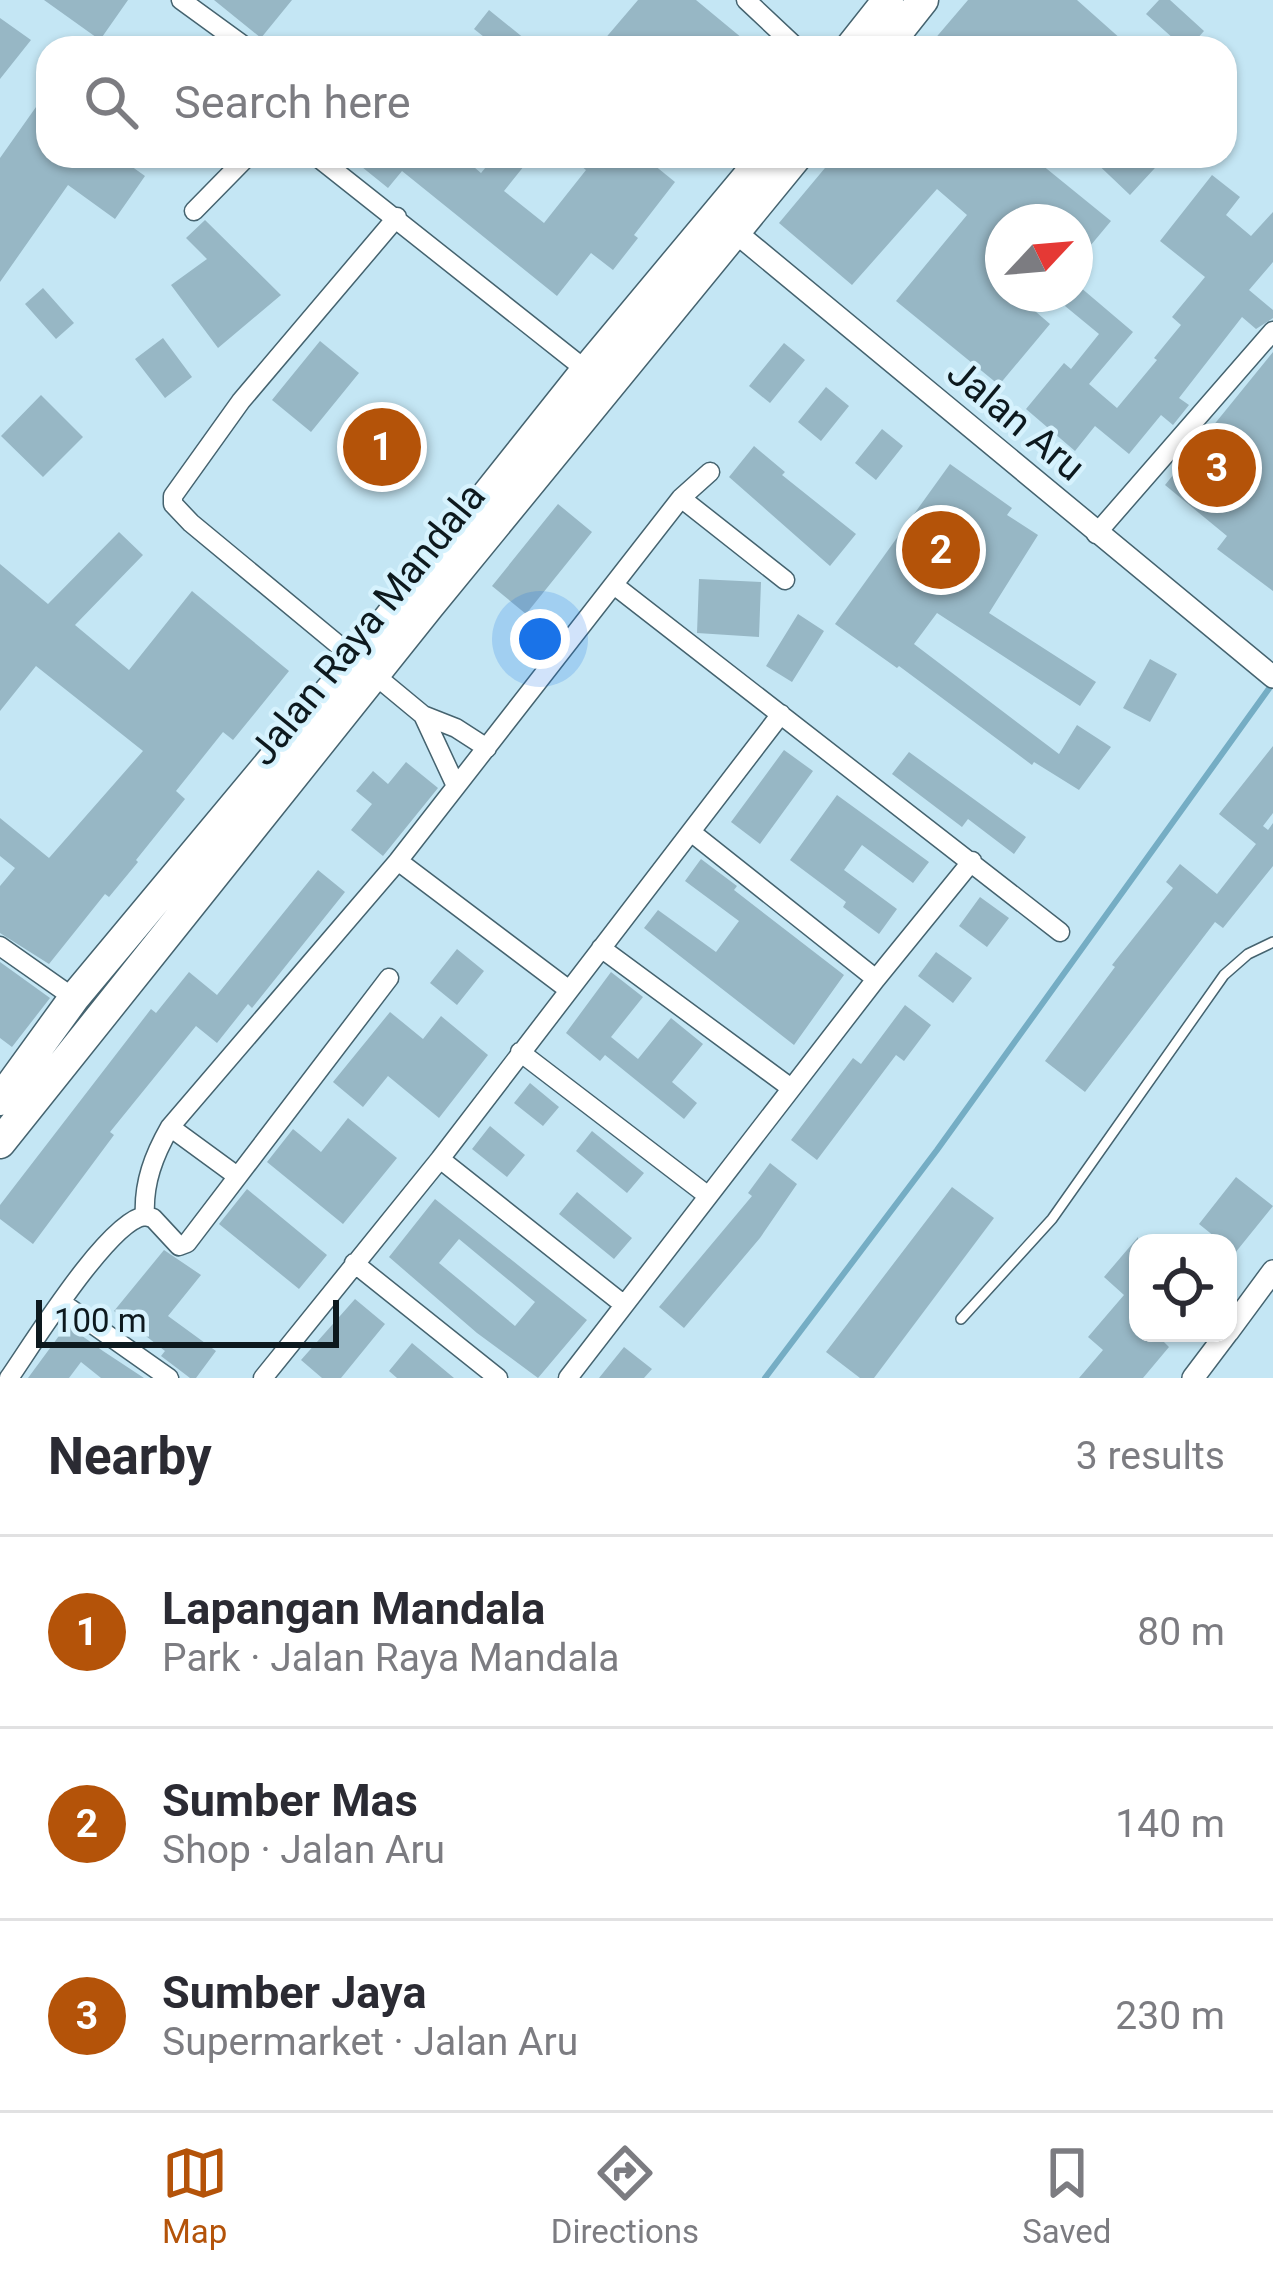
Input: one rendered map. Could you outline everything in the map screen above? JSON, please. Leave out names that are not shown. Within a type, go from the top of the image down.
[{"type":"highway","points":[[860,36],[889,0]]},
{"type":"highway","points":[[894,36],[923,0]]},
{"type":"highway","name":"Jalan Raya Mandala","points":[[0,1143],[179,897],[726,224],[758,168]]},
{"type":"highway","name":"Jalan Raya Mandala","points":[[364,668],[586,370],[784,168]]},
{"type":"highway","name":"Jalan Raya Mandala","points":[[0,1100],[74,998],[179,897]]},
{"type":"street","points":[[181,0],[230,36]]},
{"type":"street","points":[[746,0],[784,36]]},
{"type":"street","points":[[194,211],[236,168]]},
{"type":"street","points":[[332,168],[586,370]]},
{"type":"street","points":[[397,217],[241,401],[173,496],[176,511],[423,716],[456,728],[487,748]]},
{"type":"street","name":"Jalan Aru","points":[[726,224],[1263,670]]},
{"type":"street","points":[[1096,534],[1273,331]]},
{"type":"street","points":[[388,978],[182,1247],[145,1216],[143,1196],[153,1157],[170,1126],[398,861],[681,498],[710,472]]},
{"type":"street","points":[[681,498],[785,580]]},
{"type":"street","points":[[614,585],[1060,932]]},
{"type":"street","points":[[270,1375],[781,714]]},
{"type":"street","points":[[423,716],[456,786]]},
{"type":"street","points":[[691,832],[876,979]]},
{"type":"street","points":[[398,861],[569,990]]},
{"type":"street","points":[[568,1378],[972,861]]},
{"type":"street","points":[[0,946],[74,998]]},
{"type":"street","points":[[601,948],[791,1088]]},
{"type":"street","points":[[520,1052],[707,1195]]},
{"type":"street","points":[[170,1126],[237,1176]]},
{"type":"street","points":[[440,1160],[622,1304]]},
{"type":"street","points":[[9,1378],[61,1302],[122,1226],[145,1216]]},
{"type":"street","points":[[354,1263],[498,1378]]},
{"type":"street","points":[[1237,1319],[1273,1271]]},
{"type":"street","points":[[61,1302],[169,1378]]},
{"type":"street","points":[[1193,1378],[1220,1342]]},
{"type":"lane","points":[[961,1319],[1052,1219],[1224,974],[1273,941]]},
{"type":"building","points":[[44,0],[128,0],[103,36],[94,36]]},
{"type":"building","points":[[214,0],[292,0],[259,36]]},
{"type":"building","points":[[638,0],[696,0],[740,36],[607,36]]},
{"type":"building","points":[[968,0],[1077,0],[1118,36],[937,36]]},
{"type":"building","points":[[1159,0],[1170,0],[1204,31],[1200,36],[1171,36],[1146,14]]},
{"type":"building","points":[[489,10],[521,36],[483,36],[474,29]]},
{"type":"building","points":[[0,18],[31,40],[0,79]]},
{"type":"building","points":[[36,107],[36,168],[134,168],[145,176],[115,219],[68,185],[0,282],[0,158]]},
{"type":"building","points":[[363,168],[475,168],[481,173],[485,168],[522,168],[504,191],[544,223],[583,168],[658,168],[675,182],[613,270],[591,253],[557,296],[402,171],[388,188]]},
{"type":"building","points":[[825,168],[1046,168],[1090,204],[985,204],[985,312],[1036,312],[1050,324],[999,385],[896,301],[967,215],[937,189],[852,285],[779,223]]},
{"type":"building","points":[[1102,168],[1155,168],[1130,195]]},
{"type":"building","points":[[1212,175],[1240,197],[1226,215],[1251,236],[1273,212],[1273,262],[1249,290],[1273,310],[1273,318],[1256,329],[1242,317],[1179,398],[1189,405],[1173,425],[1161,415],[1129,454],[1095,426],[1075,451],[1026,409],[1064,363],[1071,369],[1099,334],[1072,312],[1093,312],[1093,298],[1133,332],[1089,384],[1117,408],[1157,360],[1154,358],[1181,325],[1172,317],[1205,277],[1160,241]]},
{"type":"building","points":[[1093,206],[1111,221],[1093,242]]},
{"type":"building","points":[[205,220],[281,295],[218,348],[171,285],[207,259],[186,238]]},
{"type":"building","points":[[43,288],[74,323],[56,339],[25,304]]},
{"type":"building","points":[[163,338],[192,377],[165,398],[135,359]]},
{"type":"building","points":[[320,341],[359,373],[311,432],[272,400]]},
{"type":"building","points":[[784,343],[805,360],[770,403],[749,386]]},
{"type":"building","points":[[1273,352],[1273,591],[1217,549],[1227,536],[1165,485]]},
{"type":"building","points":[[826,387],[849,406],[821,441],[798,422]]},
{"type":"building","points":[[41,395],[83,437],[43,477],[1,436]]},
{"type":"building","points":[[882,429],[903,446],[876,480],[855,463]]},
{"type":"building","points":[[754,446],[785,472],[782,475],[856,534],[830,566],[729,477]]},
{"type":"building","points":[[950,464],[1012,508],[1007,515],[1038,535],[989,613],[1096,682],[1080,706],[937,613],[914,644],[1059,754],[1077,725],[1111,747],[1079,790],[1032,765],[835,624]]},
{"type":"building","points":[[558,504],[592,532],[526,614],[492,586]]},
{"type":"building","points":[[119,532],[143,555],[75,625],[129,670],[192,591],[289,671],[233,740],[223,732],[176,791],[185,799],[138,862],[109,897],[105,894],[49,964],[0,933],[0,886],[15,868],[0,856],[0,818],[49,858],[143,751],[36,666],[0,711],[0,564],[48,604]]},
{"type":"building","points":[[699,579],[761,582],[759,637],[697,633]]},
{"type":"building","points":[[798,614],[824,631],[792,682],[766,666]]},
{"type":"building","points":[[1150,659],[1177,674],[1150,722],[1123,708]]},
{"type":"building","points":[[1273,746],[1273,813],[1263,826],[1268,830],[1273,823],[1273,866],[1223,928],[1215,922],[1085,1092],[1045,1061],[1173,888],[1166,882],[1180,864],[1217,894],[1256,844],[1219,814]]},
{"type":"building","points":[[784,750],[813,771],[760,844],[731,822]]},
{"type":"building","points":[[909,752],[1026,837],[1014,854],[968,819],[962,827],[892,774]]},
{"type":"building","points":[[406,762],[438,788],[383,856],[351,830],[372,804],[356,791],[373,771],[388,784]]},
{"type":"building","points":[[837,795],[929,862],[913,883],[862,845],[844,870],[897,909],[879,934],[790,860]]},
{"type":"building","points":[[701,859],[844,975],[794,1045],[644,928],[658,910],[716,952],[739,921],[685,881]]},
{"type":"building","points":[[318,870],[345,892],[252,1008],[248,1004],[217,1043],[196,1026],[110,1132],[114,1135],[33,1244],[0,1219],[0,1205],[151,1009],[156,1013],[189,972],[217,995]]},
{"type":"building","points":[[980,897],[1009,918],[987,947],[959,926]]},
{"type":"building","points":[[457,949],[484,971],[457,1005],[430,983]]},
{"type":"building","points":[[936,952],[972,978],[953,1003],[918,976]]},
{"type":"building","points":[[0,962],[50,998],[12,1047],[0,1038]]},
{"type":"building","points":[[611,972],[643,997],[611,1037],[638,1059],[671,1018],[703,1044],[672,1082],[697,1103],[684,1119],[605,1055],[600,1061],[566,1033]]},
{"type":"building","points":[[905,1005],[931,1025],[904,1061],[896,1055],[817,1160],[791,1140],[853,1058],[861,1064]]},
{"type":"building","points":[[390,1012],[423,1039],[441,1016],[488,1055],[439,1118],[388,1076],[363,1107],[333,1082]]},
{"type":"building","points":[[530,1083],[559,1107],[543,1126],[514,1103]]},
{"type":"building","points":[[348,1118],[397,1158],[343,1224],[267,1162],[293,1129],[321,1152]]},
{"type":"building","points":[[490,1126],[525,1155],[507,1177],[472,1149]]},
{"type":"building","points":[[592,1131],[644,1173],[627,1193],[576,1151]]},
{"type":"building","points":[[770,1163],[797,1184],[760,1238],[684,1328],[659,1307],[752,1196],[748,1193]]},
{"type":"building","points":[[1236,1177],[1273,1206],[1237,1251],[1237,1234],[1211,1234],[1199,1224]]},
{"type":"building","points":[[952,1187],[994,1218],[874,1378],[860,1378],[826,1352]]},
{"type":"building","points":[[247,1189],[327,1255],[299,1289],[219,1224]]},
{"type":"building","points":[[577,1192],[632,1238],[614,1259],[559,1214]]},
{"type":"building","points":[[435,1199],[587,1320],[538,1378],[389,1257]],"holes":[[[459,1239],[535,1302],[515,1326],[439,1263]]]},
{"type":"building","points":[[1129,1248],[1129,1342],[1164,1342],[1169,1347],[1143,1378],[1079,1378],[1103,1350],[1088,1337],[1124,1295],[1104,1277]]},
{"type":"building","points":[[164,1250],[201,1275],[168,1316],[216,1351],[196,1378],[161,1356],[165,1351],[114,1311]]},
{"type":"building","points":[[355,1299],[385,1324],[341,1378],[322,1378],[301,1360]]},
{"type":"building","points":[[67,1325],[144,1378],[101,1378],[81,1362],[69,1378],[28,1378]]},
{"type":"building","points":[[412,1343],[454,1378],[397,1378],[389,1371]]},
{"type":"building","points":[[624,1347],[652,1369],[644,1378],[599,1378]]},
{"type":"waterway","points":[[765,1378],[937,1150],[1273,683]]},
{"type":"place","name":"Lapangan Mandala","points":[[382,447]]},
{"type":"place","name":"Sumber Jaya","points":[[1217,468]]},
{"type":"place","name":"Sumber Mas","points":[[941,550]]}]
